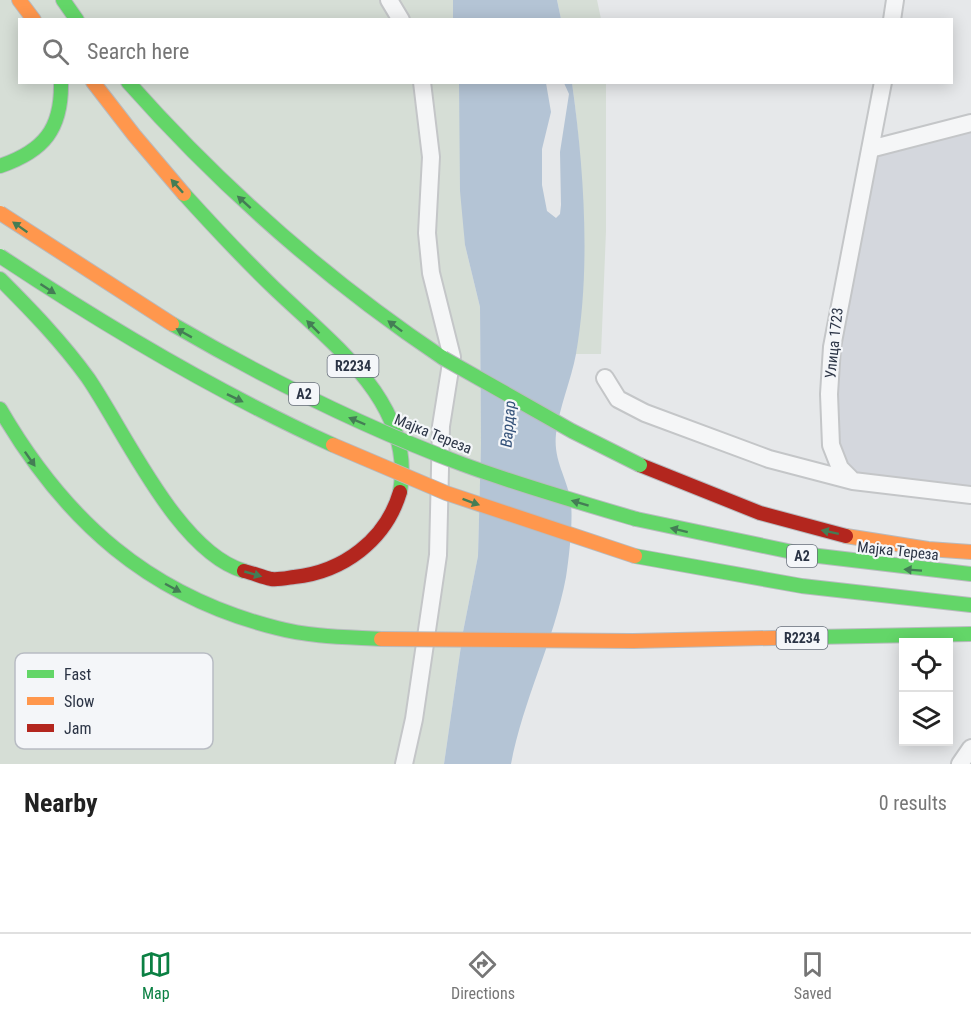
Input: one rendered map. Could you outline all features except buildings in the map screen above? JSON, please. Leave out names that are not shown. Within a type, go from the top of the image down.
[{"type":"highway","points":[[19,0],[32,18]]},
{"type":"highway","points":[[37,0],[49,18]]},
{"type":"highway","points":[[63,0],[76,18]]},
{"type":"highway","points":[[0,166],[30,155],[48,139],[60,115],[61,84]]},
{"type":"highway","name":"R2234","points":[[0,279],[68,351],[106,405],[176,517],[202,546],[229,566],[262,577],[297,578],[338,566],[366,547],[382,529],[397,505],[402,488],[398,441],[388,413],[360,372],[215,228],[114,112],[94,84]]},
{"type":"highway","points":[[130,84],[191,152],[285,239],[359,298],[443,358],[572,431],[640,465],[742,509],[797,524],[921,549],[971,552]]},
{"type":"highway","name":"Мајка Тереза","points":[[0,213],[99,281],[178,330],[349,417],[463,465],[636,519],[710,538],[801,556],[899,569],[971,574]]},
{"type":"highway","name":"A2","points":[[0,256],[87,314],[176,367],[329,444],[421,484],[499,512],[635,555],[749,579],[831,591],[971,605]]},
{"type":"highway","name":"R2234","points":[[0,409],[39,472],[76,517],[118,553],[156,578],[218,609],[276,628],[334,637],[381,639],[633,641],[971,634]]},
{"type":"street","points":[[389,0],[400,18]]},
{"type":"street","points":[[892,18],[895,0]]},
{"type":"street","points":[[404,764],[414,719],[438,555],[441,426],[452,357],[431,273],[427,233],[431,157],[422,84]]},
{"type":"street","name":"Улица 1723","points":[[854,481],[840,468],[831,445],[830,370],[843,280],[883,84]]},
{"type":"street","points":[[870,149],[971,123]]},
{"type":"street","points":[[604,378],[618,399],[645,413],[769,459],[854,481],[971,495]]},
{"type":"street","points":[[960,764],[971,748]]},
{"type":"shaded area","points":[[0,0],[453,0],[453,18],[18,18],[18,84],[459,84],[465,245],[480,307],[481,444],[478,556],[463,632],[444,764],[0,764]]},
{"type":"shaded area","points":[[557,0],[597,0],[601,18],[561,18]]},
{"type":"shaded area","points":[[572,84],[606,84],[606,231],[601,354],[576,354],[581,286],[582,218]]},
{"type":"shaded area","points":[[971,123],[971,495],[847,476],[840,468],[829,394],[870,149]]},
{"type":"water","points":[[453,0],[557,0],[561,18],[453,18]]},
{"type":"water","name":"Вардар","points":[[459,84],[546,84],[551,112],[542,149],[542,185],[547,211],[556,218],[560,214],[561,205],[560,152],[569,94],[564,84],[572,84],[580,149],[584,218],[583,288],[576,354],[556,434],[557,453],[571,504],[571,530],[561,601],[523,717],[511,764],[444,764],[463,632],[478,556],[481,444],[480,307],[465,245],[460,191]]},
{"type":"traffic: fast","points":[[63,0],[76,18]]},
{"type":"traffic: fast","points":[[0,166],[28,153],[47,136],[58,113],[61,84]]},
{"type":"traffic: fast","points":[[130,84],[200,159],[276,230],[357,296],[443,358]]},
{"type":"traffic: fast","points":[[184,194],[250,264],[319,329],[364,376],[382,402],[395,430],[401,460],[400,492]]},
{"type":"traffic: fast","points":[[0,256],[81,308],[204,381],[333,445]]},
{"type":"traffic: fast","points":[[0,279],[35,314],[88,378],[136,458],[175,516],[197,540],[220,559],[244,571]]},
{"type":"traffic: fast","points":[[172,324],[278,382],[387,434],[483,472],[636,519]]},
{"type":"traffic: fast","points":[[443,358],[572,431],[640,465]]},
{"type":"traffic: fast","points":[[0,409],[25,449],[82,519],[150,574],[189,596],[231,614],[277,628],[316,635],[381,639]]},
{"type":"traffic: fast","points":[[636,519],[802,554],[971,574]]},
{"type":"traffic: fast","points":[[635,556],[802,586],[971,605]]},
{"type":"traffic: fast","points":[[814,637],[971,634]]},
{"type":"traffic: slow","points":[[19,0],[32,18]]},
{"type":"traffic: slow","points":[[95,84],[184,194]]},
{"type":"traffic: slow","points":[[0,213],[172,324]]},
{"type":"traffic: slow","points":[[333,445],[446,493],[635,556]]},
{"type":"traffic: slow","points":[[846,536],[928,549],[971,552]]},
{"type":"traffic: slow","points":[[633,641],[814,637]]},
{"type":"traffic: slow","points":[[381,639],[633,641]]},
{"type":"traffic: jam","points":[[640,465],[760,513],[846,536]]},
{"type":"traffic: jam","points":[[244,571],[271,579],[280,579],[312,574],[345,561],[373,539],[384,525],[400,492]]}]
